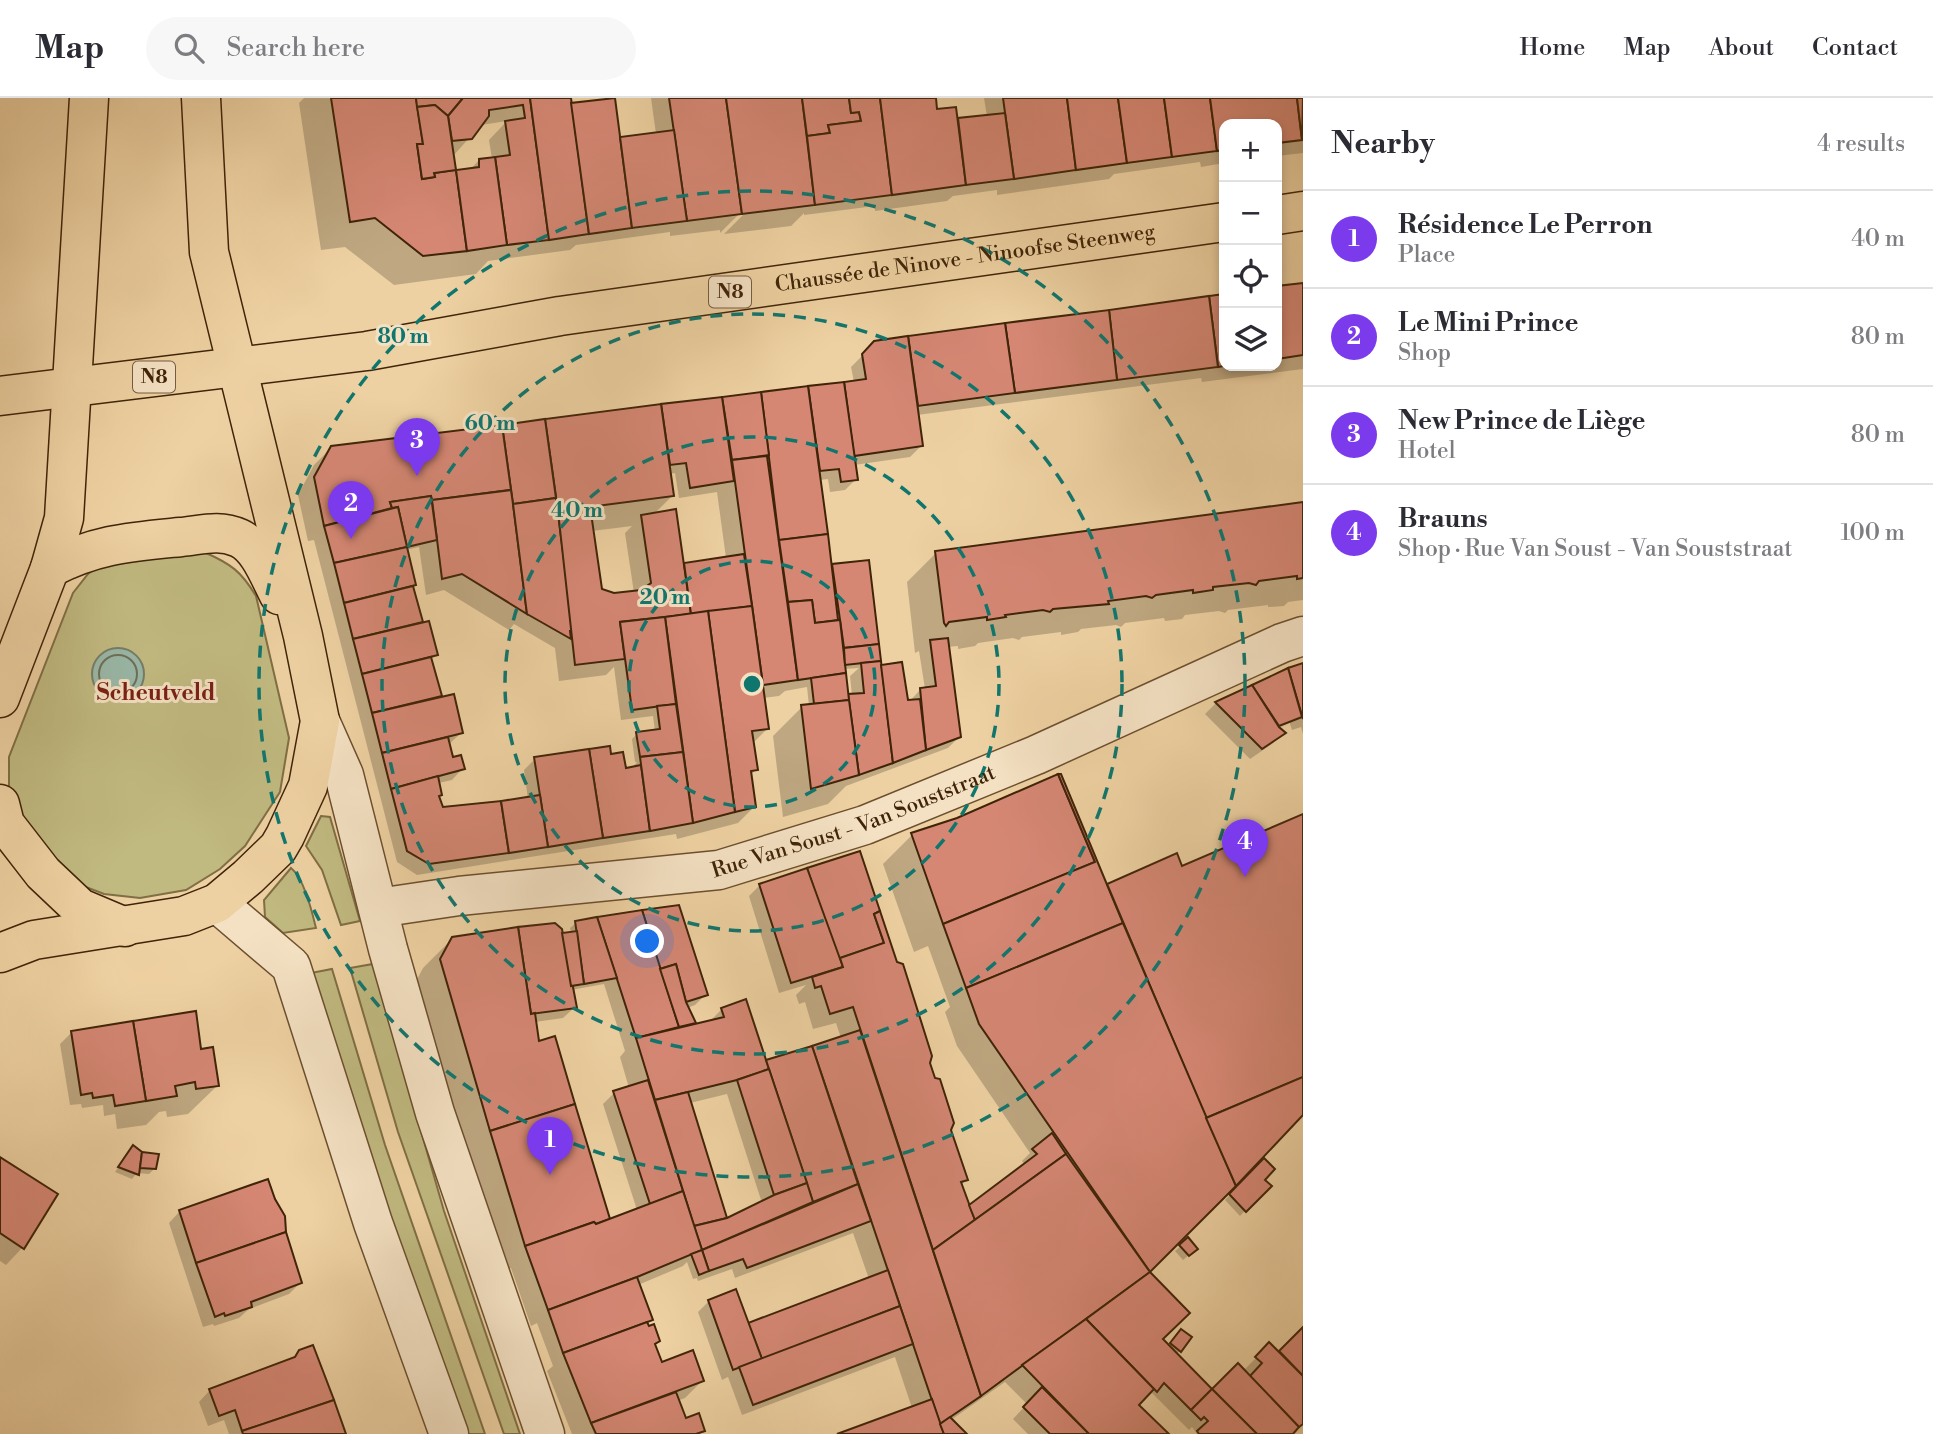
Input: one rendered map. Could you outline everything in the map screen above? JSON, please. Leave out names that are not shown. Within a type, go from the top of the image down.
[{"type":"main road","points":[[0,698],[50,568],[64,518],[89,98]]},
{"type":"main road","points":[[0,953],[34,940],[184,916],[217,903],[278,848],[308,786],[320,721],[303,636],[209,252],[201,98]]},
{"type":"main road","points":[[1282,214],[1303,211]]},
{"type":"main road","name":"Chaussée de Ninove - Ninoofse Steenweg","points":[[0,396],[368,351],[560,316],[1219,223]]},
{"type":"main road","points":[[50,568],[76,554],[111,544],[218,531],[241,539],[255,550],[303,636]]},
{"type":"main road","points":[[0,804],[5,824],[43,873],[80,908],[125,927]]},
{"type":"street","name":"Rue Van Soust - Van Souststraat","points":[[378,908],[459,896],[719,870],[865,825],[1036,755],[1282,643],[1303,636]]},
{"type":"street","points":[[320,721],[344,775],[388,949],[435,1113],[545,1434]]},
{"type":"street","points":[[217,903],[291,966],[373,1223],[449,1434]]},
{"type":"shaded area","points":[[204,552],[234,569],[256,596],[289,738],[280,792],[245,846],[220,869],[186,890],[140,898],[104,894],[78,884],[41,852],[9,788],[9,757],[73,593],[88,574],[106,560]]},
{"type":"shaded area","points":[[321,816],[330,817],[360,921],[341,925],[322,870],[306,846]]},
{"type":"shaded area","points":[[291,868],[304,887],[316,928],[283,933],[265,917],[264,900]]},
{"type":"shaded area","points":[[373,964],[444,1211],[520,1434],[504,1434],[398,1132],[350,968]]},
{"type":"shaded area","points":[[332,969],[385,1145],[485,1434],[463,1434],[410,1289],[311,973]]},
{"type":"water","points":[[118,648],[137,655],[144,674],[137,693],[118,700],[99,693],[92,674],[99,655]]},
{"type":"building","points":[[331,98],[416,98],[423,144],[417,144],[422,179],[435,177],[434,173],[456,170],[467,251],[423,256],[375,218],[350,222]]},
{"type":"building","points":[[416,98],[463,98],[448,116],[435,105],[417,107]]},
{"type":"building","points":[[463,98],[530,98],[549,240],[507,245],[495,157],[510,155],[505,121],[525,118],[523,105],[489,110],[489,116],[472,139],[452,141],[448,116]]},
{"type":"building","points":[[530,98],[571,98],[589,234],[549,240]]},
{"type":"building","points":[[615,98],[632,228],[589,234],[571,103]]},
{"type":"building","points":[[669,98],[726,98],[742,214],[687,221]]},
{"type":"building","points":[[726,98],[802,98],[815,205],[742,214]]},
{"type":"building","points":[[802,98],[849,98],[851,113],[859,112],[861,121],[828,125],[830,133],[807,136]]},
{"type":"building","points":[[849,98],[880,98],[892,195],[815,205],[807,136],[830,133],[828,125],[861,121],[859,112],[851,113]]},
{"type":"building","points":[[880,98],[936,98],[937,109],[956,107],[966,185],[892,195]]},
{"type":"building","points":[[1003,98],[1067,98],[1076,170],[1014,179]]},
{"type":"building","points":[[1067,98],[1118,98],[1127,163],[1076,170]]},
{"type":"building","points":[[1118,98],[1164,98],[1172,157],[1127,163]]},
{"type":"building","points":[[1164,98],[1210,98],[1217,151],[1172,157]]},
{"type":"building","points":[[1210,98],[1297,98],[1302,140],[1282,142],[1282,119],[1219,119],[1217,151]]},
{"type":"building","points":[[1297,98],[1303,98],[1302,140]]},
{"type":"building","points":[[435,105],[448,116],[456,170],[434,173],[435,177],[422,179],[417,144],[423,144],[417,107]]},
{"type":"building","points":[[1005,113],[1014,179],[966,185],[958,118]]},
{"type":"building","points":[[674,130],[687,221],[632,228],[620,137]]},
{"type":"building","points":[[495,157],[507,245],[467,251],[456,170],[479,167],[479,159]]},
{"type":"building","points":[[1303,283],[1303,355],[1282,358],[1282,308],[1282,285]]},
{"type":"building","points":[[1219,295],[1218,367],[1209,296]]},
{"type":"building","points":[[1209,296],[1218,367],[1117,380],[1109,310]]},
{"type":"building","points":[[1109,310],[1117,380],[1015,393],[1005,323]]},
{"type":"building","points":[[1005,323],[1015,393],[918,406],[908,336]]},
{"type":"building","points":[[908,336],[923,446],[854,456],[844,382],[866,379],[862,354],[874,341]]},
{"type":"building","points":[[844,382],[858,480],[841,482],[839,469],[820,471],[808,386]]},
{"type":"building","points":[[808,386],[828,534],[779,540],[761,392]]},
{"type":"building","points":[[761,392],[769,455],[732,460],[722,397]]},
{"type":"building","points":[[722,397],[734,481],[690,488],[686,463],[670,465],[661,404]]},
{"type":"building","points":[[661,404],[674,496],[558,511],[545,419]]},
{"type":"building","points":[[545,419],[556,498],[513,504],[502,425]]},
{"type":"building","points":[[502,425],[511,490],[432,500],[431,496],[390,502],[392,508],[324,526],[314,477],[331,446]]},
{"type":"building","points":[[767,456],[798,680],[763,685],[732,460]]},
{"type":"building","points":[[511,490],[527,614],[462,574],[442,579],[432,500]]},
{"type":"building","points":[[431,496],[437,540],[407,547],[398,507],[392,508],[390,502]]},
{"type":"building","points":[[556,498],[573,631],[570,631],[571,639],[527,614],[513,504]]},
{"type":"building","points":[[1303,502],[1303,578],[1297,579],[1297,576],[1259,581],[1256,585],[1249,583],[1213,587],[1213,590],[1108,601],[1109,604],[1053,609],[1050,612],[1043,610],[987,620],[987,617],[949,622],[946,626],[944,623],[935,551]]},
{"type":"building","points":[[590,506],[602,589],[614,593],[641,590],[651,583],[641,515],[676,509],[691,614],[620,622],[625,659],[575,665],[558,511]]},
{"type":"building","points":[[398,507],[407,547],[334,563],[324,526]]},
{"type":"building","points":[[828,534],[838,620],[815,623],[812,600],[788,602],[779,540]]},
{"type":"building","points":[[407,547],[416,585],[344,603],[334,563]]},
{"type":"building","points":[[744,554],[752,606],[691,614],[684,563]]},
{"type":"building","points":[[869,560],[879,644],[844,648],[832,564]]},
{"type":"building","points":[[413,586],[423,622],[353,639],[344,603]]},
{"type":"building","points":[[812,600],[815,623],[840,620],[846,673],[798,680],[788,602]]},
{"type":"building","points":[[752,606],[769,729],[752,731],[758,770],[751,771],[756,807],[735,812],[708,611]]},
{"type":"building","points":[[708,611],[735,812],[693,823],[665,617]]},
{"type":"building","points":[[665,617],[676,704],[632,710],[620,622]]},
{"type":"building","points":[[429,621],[438,655],[362,674],[353,639]]},
{"type":"building","points":[[948,638],[961,737],[926,750],[920,688],[936,686],[930,640]]},
{"type":"building","points":[[879,644],[881,661],[845,665],[844,648]]},
{"type":"building","points":[[431,657],[442,696],[372,713],[362,674]]},
{"type":"building","points":[[881,661],[893,763],[859,775],[848,694],[864,693],[861,663]]},
{"type":"building","points":[[902,662],[908,700],[920,699],[926,750],[893,763],[881,665]]},
{"type":"building","points":[[1303,663],[1303,719],[1288,668]]},
{"type":"building","points":[[1288,668],[1302,717],[1279,726],[1252,685]]},
{"type":"building","points":[[846,673],[849,700],[814,704],[811,678]]},
{"type":"building","points":[[1252,685],[1279,727],[1286,733],[1262,749],[1215,702]]},
{"type":"building","points":[[454,694],[463,733],[382,753],[372,713]]},
{"type":"building","points":[[849,700],[859,775],[811,789],[801,705]]},
{"type":"building","points":[[676,704],[683,752],[640,757],[636,732],[660,729],[657,706]]},
{"type":"building","points":[[448,737],[453,757],[461,755],[465,769],[391,789],[382,753]]},
{"type":"building","points":[[610,746],[611,754],[623,752],[626,768],[641,765],[650,831],[603,838],[589,749]]},
{"type":"building","points":[[589,749],[603,838],[548,847],[534,757]]},
{"type":"building","points":[[683,752],[693,823],[650,831],[640,757]]},
{"type":"building","points":[[1058,774],[1095,862],[943,924],[911,833],[957,818]]},
{"type":"building","points":[[1058,774],[1061,774],[1123,923],[966,988],[943,924],[1095,862]]},
{"type":"building","points":[[438,776],[442,795],[439,796],[443,807],[501,801],[509,853],[429,864],[407,851],[391,789]]},
{"type":"building","points":[[540,795],[548,847],[509,853],[501,801]]},
{"type":"building","points":[[1303,814],[1303,1077],[1206,1118],[1107,884],[1177,853],[1182,866]]},
{"type":"building","points":[[860,851],[880,911],[874,914],[884,943],[838,959],[807,868]]},
{"type":"building","points":[[807,868],[843,967],[791,983],[759,884]]},
{"type":"building","points":[[679,905],[708,995],[686,1002],[676,964],[660,969],[642,910]]},
{"type":"building","points":[[642,910],[679,1027],[636,1038],[597,917]]},
{"type":"building","points":[[880,911],[897,962],[903,964],[932,1056],[930,1063],[935,1078],[940,1079],[954,1123],[951,1130],[968,1180],[961,1182],[975,1220],[933,1250],[853,1007],[830,1014],[821,986],[815,988],[812,977],[843,967],[840,958],[884,943],[874,914]]},
{"type":"building","points":[[597,917],[617,978],[584,984],[575,921]]},
{"type":"building","points":[[555,923],[562,929],[577,1008],[531,1014],[518,927]]},
{"type":"building","points":[[1123,923],[1236,1186],[1150,1272],[979,1024],[966,988]]},
{"type":"building","points":[[518,927],[531,1014],[535,1013],[539,1041],[555,1036],[575,1104],[490,1131],[440,959],[452,937]]},
{"type":"building","points":[[577,931],[584,984],[571,986],[562,933]]},
{"type":"building","points":[[676,964],[686,1002],[696,1023],[679,1027],[660,969]]},
{"type":"building","points":[[746,999],[769,1069],[737,1080],[655,1100],[636,1038],[724,1017],[721,1008]]},
{"type":"building","points":[[196,1011],[201,1049],[213,1047],[219,1086],[196,1089],[195,1082],[175,1086],[177,1096],[146,1101],[133,1021]]},
{"type":"building","points":[[133,1021],[146,1101],[115,1106],[113,1095],[93,1098],[92,1093],[81,1095],[71,1031]]},
{"type":"building","points":[[860,1030],[981,1396],[940,1424],[812,1046]]},
{"type":"building","points":[[812,1046],[858,1184],[813,1202],[766,1060]]},
{"type":"building","points":[[769,1069],[807,1183],[774,1195],[737,1080]]},
{"type":"building","points":[[1303,1077],[1303,1115],[1236,1186],[1206,1118]]},
{"type":"building","points":[[648,1080],[683,1191],[650,1204],[613,1091]]},
{"type":"building","points":[[688,1092],[727,1218],[694,1226],[655,1100]]},
{"type":"building","points":[[575,1104],[610,1219],[525,1246],[490,1131]]},
{"type":"building","points":[[1052,1133],[1066,1154],[975,1220],[969,1205],[1037,1154],[1032,1149]]},
{"type":"building","points":[[133,1145],[142,1152],[139,1175],[118,1167]]},
{"type":"building","points":[[142,1152],[159,1154],[156,1169],[140,1168]]},
{"type":"building","points":[[1066,1154],[1150,1272],[981,1396],[933,1250]]},
{"type":"building","points":[[0,1157],[58,1194],[24,1249],[0,1233]]},
{"type":"building","points":[[1264,1158],[1275,1169],[1265,1180],[1272,1186],[1246,1212],[1229,1194]]},
{"type":"building","points":[[268,1179],[285,1216],[286,1232],[196,1263],[179,1210]]},
{"type":"building","points":[[807,1183],[813,1202],[702,1250],[694,1226],[727,1218],[774,1195]]},
{"type":"building","points":[[858,1184],[871,1221],[747,1268],[743,1259],[709,1271],[702,1250]]},
{"type":"building","points":[[683,1191],[702,1250],[548,1310],[525,1246],[594,1222],[596,1224]]},
{"type":"building","points":[[286,1232],[302,1283],[251,1302],[252,1307],[215,1317],[196,1263]]},
{"type":"building","points":[[1188,1237],[1198,1249],[1189,1256],[1179,1245]]},
{"type":"building","points":[[702,1250],[709,1271],[699,1275],[691,1254]]},
{"type":"building","points":[[888,1270],[900,1306],[762,1359],[748,1323]]},
{"type":"building","points":[[1150,1272],[1190,1313],[1163,1339],[1212,1389],[1191,1410],[1164,1383],[1157,1392],[1086,1319]]},
{"type":"building","points":[[637,1277],[653,1320],[563,1353],[548,1310]]},
{"type":"building","points":[[736,1289],[762,1359],[733,1370],[708,1300]]},
{"type":"building","points":[[900,1306],[913,1344],[753,1405],[739,1367]]},
{"type":"building","points":[[1086,1319],[1154,1389],[1139,1405],[1169,1434],[1089,1434],[1022,1365]]},
{"type":"building","points":[[647,1322],[649,1326],[654,1324],[660,1341],[655,1344],[662,1362],[693,1350],[704,1381],[591,1423],[563,1353]]},
{"type":"building","points":[[1303,1327],[1303,1376],[1279,1351]]},
{"type":"building","points":[[1181,1329],[1192,1337],[1181,1352],[1170,1343]]},
{"type":"building","points":[[1269,1342],[1303,1376],[1303,1424],[1299,1427],[1250,1376],[1262,1363],[1255,1357]]},
{"type":"building","points":[[313,1345],[334,1400],[242,1431],[235,1410],[219,1416],[209,1389],[295,1357],[299,1350]]},
{"type":"building","points":[[1238,1363],[1299,1427],[1293,1434],[1257,1434],[1212,1389]]},
{"type":"building","points":[[1042,1387],[1089,1434],[1050,1434],[1023,1407]]},
{"type":"building","points":[[1212,1389],[1257,1434],[1199,1434],[1197,1431],[1208,1421],[1204,1417],[1201,1420],[1191,1410]]},
{"type":"building","points":[[676,1392],[686,1418],[699,1413],[705,1431],[696,1434],[596,1434],[591,1423]]},
{"type":"building","points":[[932,1399],[944,1434],[837,1434]]},
{"type":"building","points":[[334,1400],[346,1434],[243,1434],[242,1431]]},
{"type":"building","points":[[950,1417],[967,1434],[944,1434],[940,1424]]},
{"type":"place","name":"New Prince de Liège","points":[[417,476]]},
{"type":"place","name":"Le Mini Prince","points":[[351,539]]},
{"type":"place","name":"Brauns","points":[[1245,877]]},
{"type":"place","name":"Résidence Le Perron","points":[[550,1175]]},
{"type":"district","name":"Scheutveld","points":[[156,693]]}]
